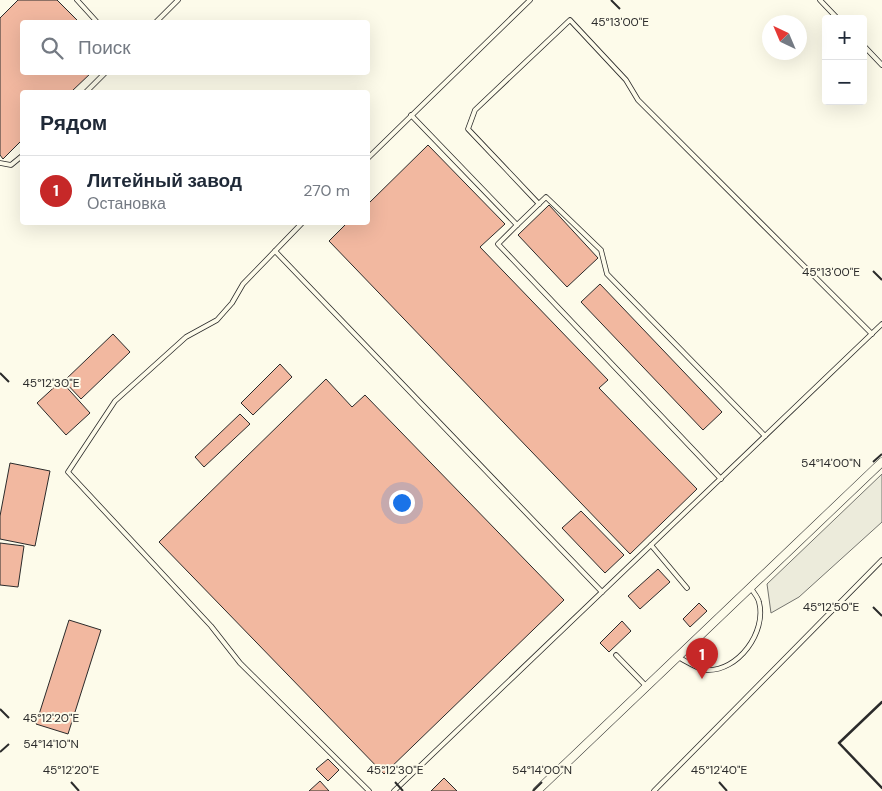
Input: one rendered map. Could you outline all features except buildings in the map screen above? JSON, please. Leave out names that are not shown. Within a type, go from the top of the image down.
[{"type":"street","points":[[537,791],[882,462]]},
{"type":"lane","points":[[77,0],[95,20]]},
{"type":"lane","points":[[158,20],[178,0]]},
{"type":"lane","points":[[370,156],[530,0]]},
{"type":"lane","points":[[820,0],[834,15]]},
{"type":"lane","points":[[539,204],[468,129],[475,110],[570,20],[626,80],[638,100],[872,334]]},
{"type":"lane","points":[[867,49],[882,65]]},
{"type":"lane","points":[[88,90],[103,75]]},
{"type":"lane","points":[[411,115],[517,225]]},
{"type":"lane","points":[[0,163],[11,165],[20,158]]},
{"type":"lane","points":[[720,479],[498,244],[546,197],[601,250],[607,274],[765,436]]},
{"type":"lane","points":[[300,225],[243,284],[232,303],[217,320],[186,337],[115,401],[68,472],[211,626],[240,663],[369,791]]},
{"type":"lane","points":[[275,251],[602,592]]},
{"type":"lane","points":[[394,791],[882,324]]},
{"type":"lane","points":[[651,545],[688,588]]},
{"type":"lane","points":[[654,791],[882,560]]},
{"type":"lane","points":[[678,657],[704,670],[719,670],[738,657],[756,636],[759,602],[750,587]]},
{"type":"lane","points":[[616,655],[646,686]]},
{"type":"shaded area","points":[[882,474],[882,522],[799,597],[771,613],[767,584]]},
{"type":"wall","points":[[882,702],[839,743],[882,788]]},
{"type":"place","name":"Литейный завод","points":[[702,679]]}]
